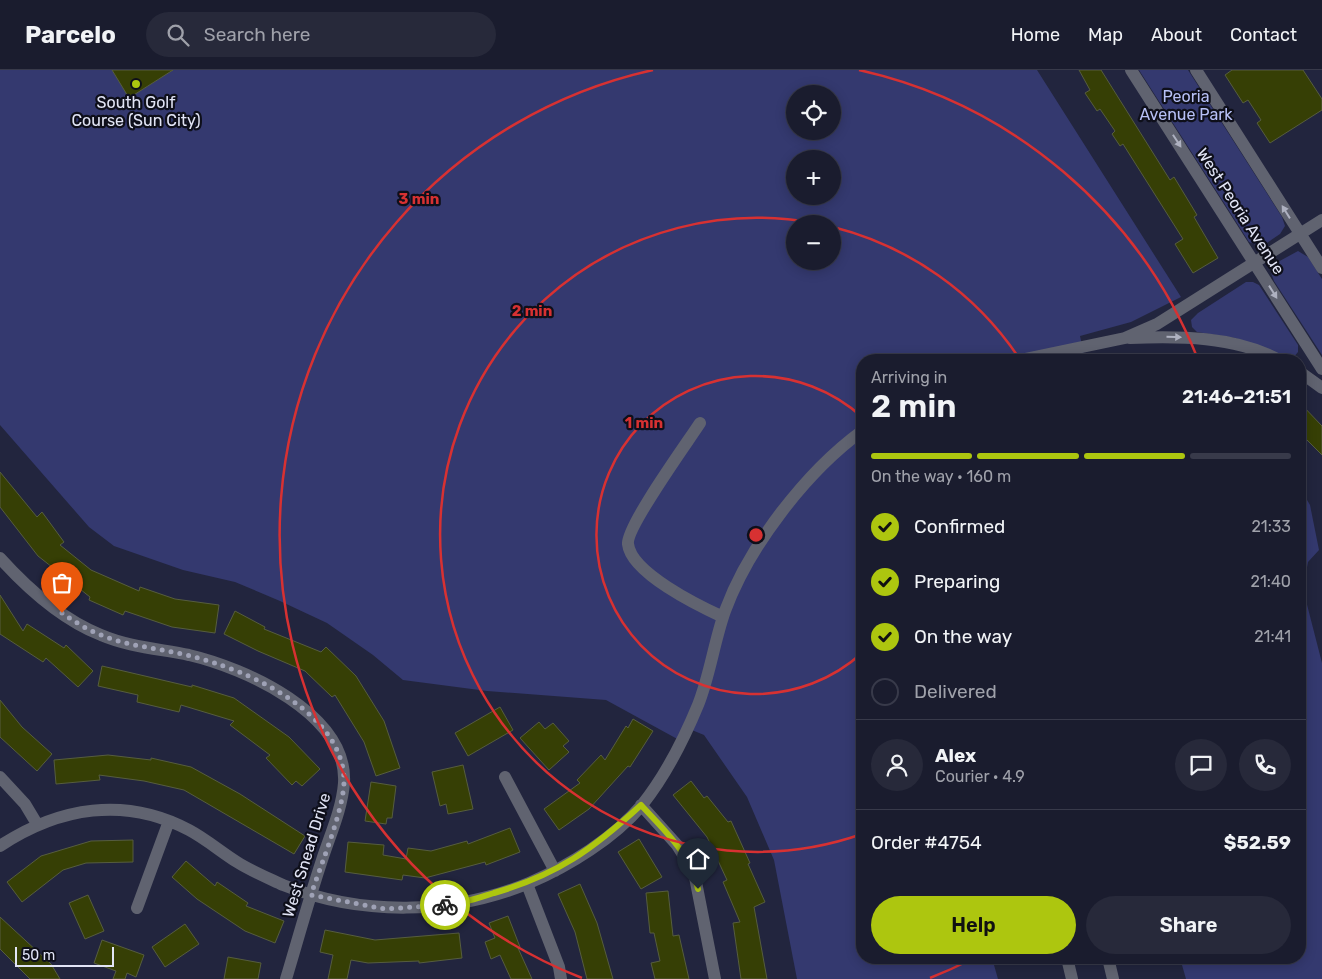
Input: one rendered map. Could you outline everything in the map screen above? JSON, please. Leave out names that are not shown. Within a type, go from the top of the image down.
[{"type":"street","name":"West Peoria Avenue","points":[[1131,70],[1322,369]]},
{"type":"street","points":[[1196,70],[1322,268]]},
{"type":"street","points":[[1125,338],[1183,309],[1322,220]]},
{"type":"street","points":[[1049,354],[1125,338],[1177,336],[1248,348],[1264,354]]},
{"type":"street","points":[[1306,376],[1322,388]]},
{"type":"street","points":[[700,423],[635,523],[628,543],[629,551],[636,561],[654,577],[702,607],[723,617]]},
{"type":"street","points":[[0,846],[37,824],[69,814],[114,809],[170,821],[191,831],[240,864],[311,895],[385,909],[459,904],[527,884],[555,871],[605,838],[641,805],[672,760],[698,704],[723,617],[743,575],[782,513],[810,476],[856,436]]},
{"type":"street","name":"West Snead Drive","points":[[0,558],[24,584],[75,622],[101,635],[125,643],[190,656],[220,665],[288,698],[318,722],[338,749],[343,765],[344,783],[341,800],[286,979]]},
{"type":"street","points":[[0,777],[24,804],[37,824]]},
{"type":"street","points":[[505,777],[555,871]]},
{"type":"street","points":[[641,805],[677,845],[694,872],[715,979]]},
{"type":"street","points":[[136,908],[170,821]]},
{"type":"street","points":[[527,884],[561,979]]},
{"type":"street","points":[[1068,964],[1072,979]]},
{"type":"street","points":[[1109,964],[1113,979]]},
{"type":"green space","name":"South Golf Course (Sun City)","points":[[0,70],[1037,70],[1181,297],[1131,322],[1080,336],[1084,354],[856,354],[856,964],[994,964],[998,979],[797,979],[774,860],[747,797],[704,735],[687,728],[681,741],[606,700],[487,691],[403,680],[373,655],[327,623],[280,601],[235,582],[183,570],[114,546],[89,527],[0,425]]},
{"type":"green space","name":"Peoria Avenue Park","points":[[1139,70],[1188,70],[1282,217],[1285,226],[1280,234],[1261,247],[1249,242]]},
{"type":"green space","points":[[1298,251],[1308,257],[1322,279],[1322,355],[1274,281],[1271,273],[1276,263]]},
{"type":"green space","points":[[1246,282],[1253,282],[1259,285],[1298,345],[1298,352],[1296,354],[1278,354],[1235,338],[1197,332],[1192,327],[1191,320],[1198,313]]},
{"type":"green space","points":[[1306,498],[1310,505],[1319,550],[1308,562],[1306,573]]},
{"type":"green space","points":[[1306,601],[1322,663],[1322,979],[1186,979],[1182,964],[1306,964]]},
{"type":"building","name":"South Golf Course (Sun City)","points":[[112,70],[173,70],[129,98]]},
{"type":"building","points":[[1079,70],[1101,70],[1170,180],[1174,177],[1197,215],[1194,217],[1218,258],[1193,273],[1175,244],[1183,239],[1123,144],[1120,146],[1112,134],[1115,131],[1100,109],[1097,111],[1085,93],[1090,90]]},
{"type":"building","points":[[1232,70],[1303,70],[1322,99],[1322,110],[1270,143],[1257,123],[1261,120],[1248,100],[1243,103],[1225,75]]},
{"type":"building","points":[[1306,409],[1322,426],[1322,455],[1306,439]]},
{"type":"building","points":[[0,472],[37,517],[42,512],[64,542],[60,545],[91,570],[139,591],[140,587],[175,599],[219,605],[215,633],[172,627],[125,611],[123,615],[89,600],[90,597],[38,556],[0,507]]},
{"type":"building","points":[[0,595],[23,631],[27,624],[64,648],[66,645],[93,671],[78,687],[46,658],[43,662],[0,634]]},
{"type":"building","points":[[235,611],[265,627],[264,629],[321,652],[326,647],[356,676],[384,721],[400,768],[376,776],[364,742],[335,695],[332,697],[305,671],[224,634]]},
{"type":"building","points":[[102,666],[192,687],[192,685],[234,698],[289,737],[320,769],[302,786],[296,781],[292,785],[266,758],[270,755],[230,725],[234,721],[181,705],[179,712],[137,702],[138,695],[98,686]]},
{"type":"building","points":[[0,700],[22,727],[52,754],[37,771],[0,737]]},
{"type":"building","points":[[500,707],[513,730],[468,756],[455,733]]},
{"type":"building","points":[[633,719],[653,731],[630,767],[628,766],[589,809],[559,830],[544,809],[580,783],[577,780],[601,755],[605,760],[626,726],[628,728]]},
{"type":"building","points":[[539,722],[545,729],[553,723],[569,741],[563,746],[569,752],[549,770],[520,738]]},
{"type":"building","points":[[108,755],[151,760],[151,758],[191,767],[240,794],[305,836],[294,854],[184,790],[144,781],[99,775],[100,780],[56,784],[54,760]]},
{"type":"building","points":[[463,765],[473,809],[448,814],[446,804],[440,806],[432,772]]},
{"type":"building","points":[[691,781],[704,798],[707,796],[728,822],[731,821],[765,902],[754,907],[767,979],[741,979],[733,923],[740,922],[723,882],[727,880],[707,837],[673,795]]},
{"type":"building","points":[[371,782],[396,786],[392,818],[387,818],[386,824],[365,821]]},
{"type":"building","points":[[510,828],[520,852],[486,865],[485,862],[425,878],[403,875],[402,880],[345,872],[348,842],[384,845],[383,855],[406,859],[408,848],[431,851],[467,841],[468,844]]},
{"type":"building","points":[[639,839],[662,877],[641,889],[618,852]]},
{"type":"building","points":[[133,840],[133,862],[86,863],[63,870],[22,902],[7,882],[41,856],[91,841]]},
{"type":"building","points":[[186,861],[215,886],[217,882],[248,903],[246,906],[284,921],[275,943],[245,931],[197,899],[172,877]]},
{"type":"building","points":[[580,884],[597,923],[613,979],[587,979],[575,932],[558,894]]},
{"type":"building","points":[[668,891],[673,936],[679,935],[689,979],[655,979],[651,963],[660,961],[654,933],[650,933],[646,893]]},
{"type":"building","points":[[88,895],[104,931],[85,939],[69,903]]},
{"type":"building","points":[[508,916],[520,947],[518,948],[532,979],[511,979],[500,955],[491,959],[485,942],[495,938],[489,923]]},
{"type":"building","points":[[0,917],[51,964],[60,979],[30,979],[0,949]]},
{"type":"building","points":[[185,924],[199,944],[165,967],[152,947]]},
{"type":"building","points":[[325,930],[375,940],[459,933],[462,958],[419,963],[419,961],[368,963],[351,960],[347,979],[328,979],[333,955],[320,952]]},
{"type":"building","points":[[102,940],[144,955],[136,977],[127,973],[125,979],[113,979],[116,971],[94,963]]},
{"type":"building","points":[[228,957],[261,963],[258,979],[224,979]]},
{"type":"way so far","points":[[62,613],[101,635],[125,643],[190,656],[220,665],[254,680],[306,710],[330,735],[338,749],[343,765],[344,783],[341,800],[311,895],[385,909],[445,905]]},
{"type":"place","name":"South Golf Course (Sun City)","points":[[136,84]]},
{"type":"route","points":[[445,905],[459,904],[527,884],[555,871],[605,838],[641,805],[677,845],[694,872],[698,889]]}]
